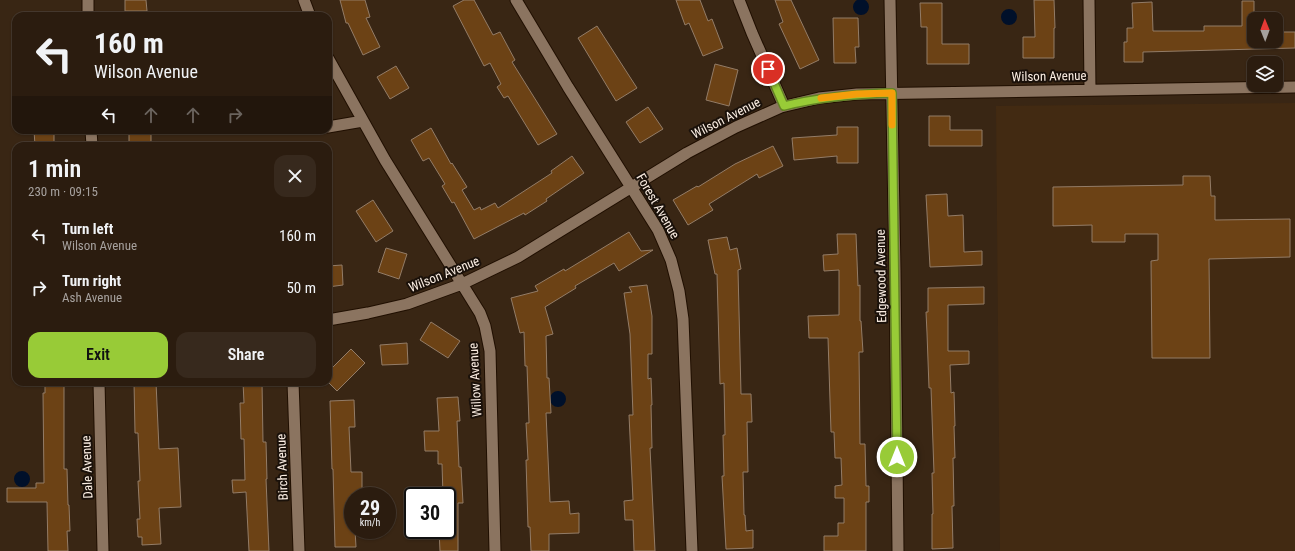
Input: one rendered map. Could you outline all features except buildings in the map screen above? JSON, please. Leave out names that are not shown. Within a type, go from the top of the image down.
[{"type":"street","points":[[88,0],[88,12]]},
{"type":"street","points":[[304,0],[308,12]]},
{"type":"street","name":"Forest Avenue","points":[[516,0],[658,230],[671,260],[684,319],[692,551]]},
{"type":"street","points":[[739,0],[784,106]]},
{"type":"street","name":"Edgewood Avenue","points":[[890,0],[898,551]]},
{"type":"street","points":[[1089,0],[1090,89]]},
{"type":"street","name":"Willow Avenue","points":[[332,65],[385,160],[480,313],[485,326],[490,351],[495,551]]},
{"type":"street","name":"Wilson Avenue","points":[[332,319],[408,304],[462,284],[518,257],[687,153],[784,106],[819,98],[857,94],[1090,89],[1295,87]]},
{"type":"street","points":[[332,126],[363,120]]},
{"type":"street","name":"Dale Avenue","points":[[99,386],[103,551]]},
{"type":"street","name":"Birch Avenue","points":[[293,386],[300,551]]},
{"type":"shaded area","points":[[1295,103],[1295,551],[1000,551],[996,106]]},
{"type":"water","points":[[861,-1],[867,1],[869,7],[867,13],[861,15],[855,13],[853,7],[855,1]]},
{"type":"water","points":[[1006,9],[1012,9],[1017,14],[1015,23],[1012,25],[1006,25],[1001,20],[1001,14]]},
{"type":"water","points":[[555,391],[561,391],[566,396],[564,405],[561,407],[555,407],[550,402],[550,396]]},
{"type":"water","points":[[22,471],[29,476],[30,479],[25,486],[22,487],[15,482],[14,479],[19,472]]},
{"type":"slow traffic","points":[[821,98],[857,94],[892,93],[892,125]]},
{"type":"route","points":[[768,69],[784,106],[819,98],[857,94],[892,93],[897,457]]}]
